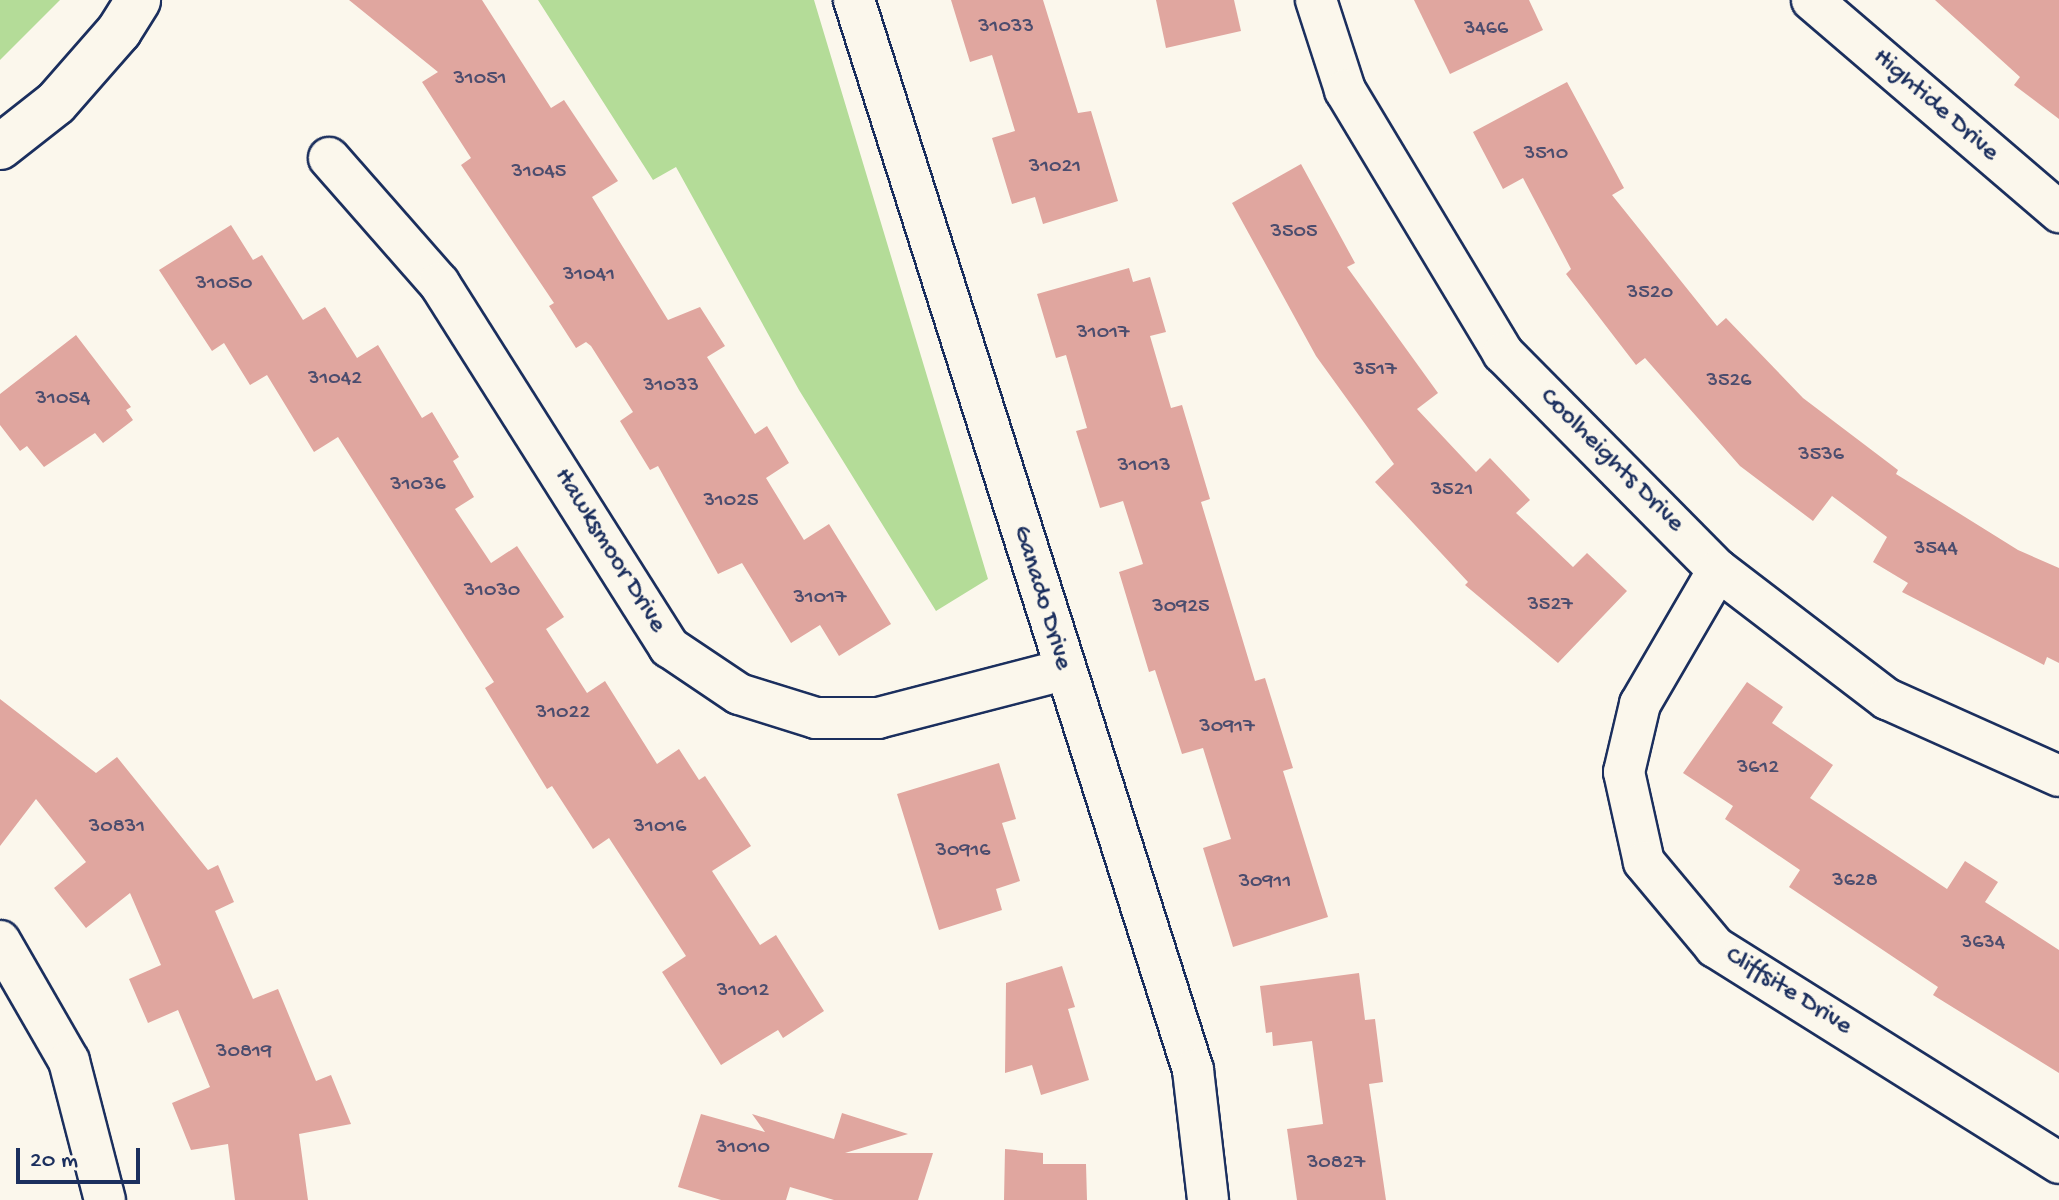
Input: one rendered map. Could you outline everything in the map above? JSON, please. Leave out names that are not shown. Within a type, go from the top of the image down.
[{"type":"street","points":[[0,147],[56,103],[119,31],[138,0]]},
{"type":"street","name":"Ganado Drive","points":[[854,0],[1063,670],[1193,1070],[1208,1200]]},
{"type":"street","name":"Coolheights Drive","points":[[1316,0],[1345,90],[1503,353],[1718,570],[1887,699],[2059,776]]},
{"type":"street","name":"Hightide Drive","points":[[1812,0],[2059,212]]},
{"type":"street","name":"Hawksmoor Drive","points":[[329,158],[439,283],[669,647],[739,694],[816,718],[878,718],[1063,670]]},
{"type":"street","name":"Cliffsite Drive","points":[[1718,570],[1640,704],[1624,772],[1644,862],[1715,947],[2059,1163]]},
{"type":"street","points":[[0,941],[69,1061],[105,1200]]},
{"type":"green space","points":[[0,0],[60,0],[0,60]]},
{"type":"green space","points":[[538,0],[814,0],[988,579],[936,611],[799,390],[676,167],[653,180]]},
{"type":"building","points":[[349,0],[482,0],[551,108],[564,100],[618,181],[592,197],[668,320],[700,307],[725,346],[707,357],[755,434],[767,426],[789,463],[766,478],[804,540],[829,524],[891,624],[839,656],[820,625],[791,643],[742,563],[718,574],[658,466],[650,470],[620,421],[633,412],[591,346],[586,342],[576,348],[549,306],[554,303],[461,165],[471,158],[422,82],[438,72]]},
{"type":"building","points":[[951,0],[1043,0],[1078,113],[1091,111],[1118,201],[1043,224],[1035,197],[1012,204],[992,138],[1015,131],[992,55],[970,62]]},
{"type":"building","points":[[1156,0],[1234,0],[1241,31],[1166,48]]},
{"type":"building","points":[[1414,0],[1529,0],[1543,30],[1450,74]]},
{"type":"building","points":[[1935,0],[2059,0],[2059,119],[2014,85],[2020,77]]},
{"type":"building","points":[[1567,82],[1624,188],[1612,195],[1717,326],[1726,318],[1803,398],[1898,470],[1896,474],[2018,550],[2059,568],[2059,663],[2047,657],[2044,665],[1902,592],[1908,583],[1873,562],[1887,537],[1832,496],[1813,521],[1740,466],[1645,358],[1636,365],[1566,274],[1571,269],[1523,178],[1503,189],[1473,132]]},
{"type":"building","points":[[1301,164],[1355,263],[1347,267],[1438,393],[1417,409],[1476,472],[1490,458],[1530,500],[1516,513],[1573,567],[1587,553],[1627,591],[1558,663],[1465,585],[1468,582],[1375,482],[1394,464],[1316,356],[1232,203]]},
{"type":"building","points":[[231,225],[253,260],[262,255],[303,320],[325,307],[357,358],[378,345],[422,418],[432,412],[459,457],[453,461],[474,497],[455,509],[491,563],[517,546],[564,617],[546,629],[587,693],[605,681],[657,764],[679,749],[699,780],[705,776],[751,846],[712,871],[760,945],[776,935],[824,1011],[783,1038],[778,1030],[721,1065],[662,972],[686,956],[609,838],[593,849],[552,786],[547,789],[485,688],[494,682],[338,437],[314,452],[267,375],[250,385],[224,343],[212,351],[159,270]]},
{"type":"building","points":[[1129,268],[1133,282],[1150,277],[1166,332],[1150,336],[1171,408],[1182,405],[1210,499],[1201,502],[1255,681],[1265,678],[1293,768],[1283,771],[1328,917],[1233,947],[1203,848],[1231,839],[1203,748],[1182,754],[1155,670],[1149,672],[1119,572],[1143,564],[1123,501],[1100,508],[1076,431],[1087,428],[1066,355],[1056,358],[1037,294]]},
{"type":"building","points":[[76,335],[131,407],[126,410],[133,420],[103,443],[95,433],[44,467],[27,446],[20,451],[0,425],[0,394]]},
{"type":"building","points":[[1747,682],[1783,707],[1772,723],[1833,765],[1810,798],[1947,889],[1965,861],[1998,882],[1985,902],[2059,950],[2059,1073],[1933,995],[1938,987],[1789,887],[1800,870],[1725,819],[1733,806],[1683,773]]},
{"type":"building","points":[[0,699],[96,773],[117,757],[208,870],[218,865],[234,902],[215,911],[253,999],[278,989],[316,1081],[331,1075],[351,1124],[299,1134],[308,1200],[235,1200],[228,1144],[191,1150],[172,1103],[210,1087],[178,1010],[148,1023],[129,979],[161,965],[130,893],[86,928],[54,888],[86,862],[36,799],[0,846]]},
{"type":"building","points":[[999,763],[1016,819],[1002,823],[1020,881],[996,889],[1002,910],[939,930],[897,794]]},
{"type":"building","points":[[1062,966],[1075,1007],[1068,1009],[1089,1080],[1041,1095],[1032,1065],[1005,1073],[1006,983]]},
{"type":"building","points":[[1359,973],[1365,1020],[1375,1019],[1383,1082],[1369,1084],[1386,1200],[1297,1200],[1287,1129],[1323,1124],[1312,1041],[1273,1046],[1272,1032],[1266,1033],[1260,986]]},
{"type":"building","points":[[842,1113],[908,1134],[845,1153],[933,1153],[918,1200],[834,1200],[790,1187],[786,1200],[721,1200],[678,1187],[701,1114],[765,1132],[752,1114],[834,1139]]},
{"type":"building","points":[[1005,1149],[1043,1153],[1043,1164],[1086,1164],[1087,1200],[1004,1200]]}]
